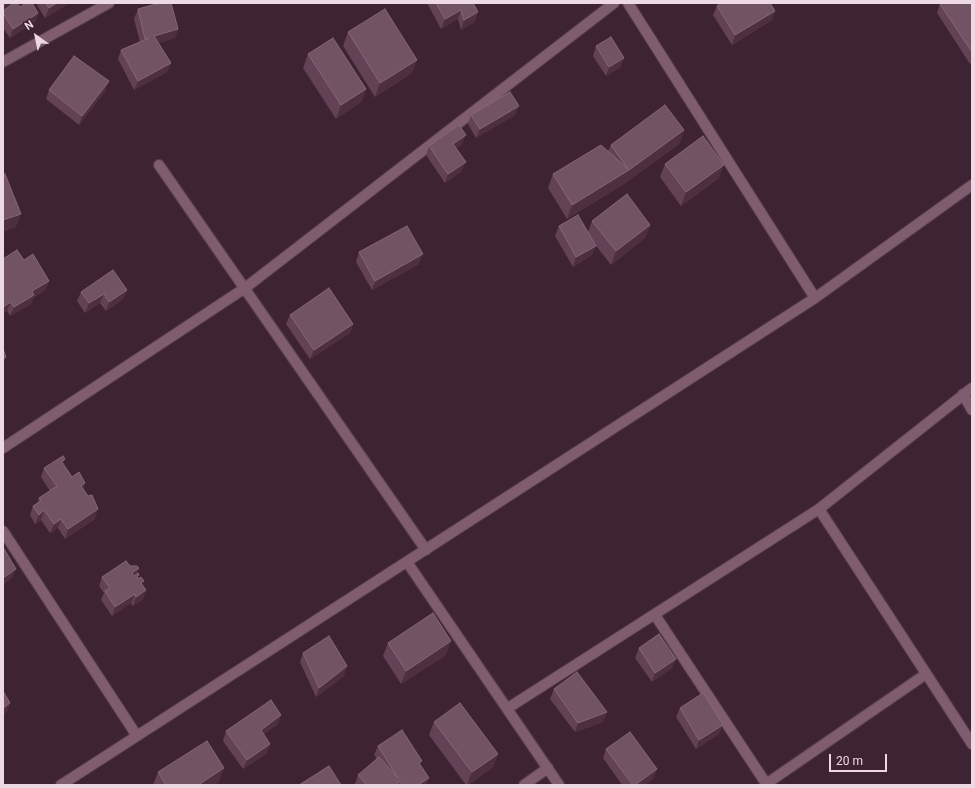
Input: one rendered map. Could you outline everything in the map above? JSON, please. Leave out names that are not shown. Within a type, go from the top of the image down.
[{"type":"street","points":[[3,62],[109,3]]},
{"type":"street","points":[[3,448],[245,288],[614,3]]},
{"type":"street","points":[[628,3],[815,298]]},
{"type":"street","points":[[159,165],[426,550]]},
{"type":"street","points":[[62,785],[815,298],[972,185]]},
{"type":"street","points":[[508,708],[819,509],[972,388]]},
{"type":"street","points":[[963,394],[972,410]]},
{"type":"street","points":[[819,509],[972,744]]},
{"type":"street","points":[[3,531],[137,736]]},
{"type":"street","points":[[407,562],[508,708],[559,785]]},
{"type":"street","points":[[655,615],[767,784],[926,674]]},
{"type":"street","points":[[524,785],[548,768]]},
{"type":"building","points":[[14,3],[17,3],[20,7],[26,3],[32,3],[38,13],[13,29],[3,11]]},
{"type":"building","points":[[45,3],[57,3],[49,8]]},
{"type":"building","points":[[160,3],[171,3],[178,29],[154,36],[171,63],[138,81],[121,50],[149,38],[145,39],[138,9]]},
{"type":"building","points":[[436,3],[473,3],[478,12],[464,20],[461,10],[445,19]]},
{"type":"building","points":[[721,3],[770,3],[775,11],[735,35],[717,6]]},
{"type":"building","points":[[972,3],[972,52],[940,4]]},
{"type":"building","points":[[385,9],[417,60],[380,83],[348,32]]},
{"type":"building","points":[[611,37],[624,58],[609,67],[596,46]]},
{"type":"building","points":[[333,38],[366,89],[341,105],[308,54]]},
{"type":"building","points":[[74,56],[109,81],[82,116],[49,90]]},
{"type":"building","points":[[510,92],[519,106],[480,129],[471,115]]},
{"type":"building","points":[[665,105],[684,130],[629,170],[572,205],[553,174],[601,145],[628,169],[611,145]]},
{"type":"building","points":[[459,125],[466,135],[453,144],[466,162],[448,174],[429,146]]},
{"type":"building","points":[[703,136],[724,165],[686,192],[665,164]]},
{"type":"building","points":[[5,174],[21,214],[3,220],[3,175]]},
{"type":"building","points":[[627,194],[650,225],[616,251],[592,221]]},
{"type":"building","points":[[578,215],[596,246],[576,257],[559,226]]},
{"type":"building","points":[[407,226],[423,254],[375,281],[359,252]]},
{"type":"building","points":[[17,250],[24,260],[33,254],[49,281],[32,291],[34,295],[14,307],[11,302],[3,307],[3,259]]},
{"type":"building","points":[[113,270],[127,290],[109,302],[104,294],[89,303],[81,292]]},
{"type":"building","points":[[329,288],[353,324],[314,350],[290,315]]},
{"type":"building","points":[[3,349],[6,357],[3,359]]},
{"type":"building","points":[[63,456],[65,459],[62,462],[72,477],[79,472],[85,483],[81,486],[88,496],[92,495],[98,509],[68,529],[61,519],[54,524],[44,510],[39,515],[33,506],[41,501],[39,498],[57,486],[44,468]]},
{"type":"building","points":[[3,547],[16,569],[3,578]]},
{"type":"building","points":[[126,561],[130,566],[137,566],[139,568],[132,573],[134,576],[138,573],[139,575],[137,577],[138,579],[141,577],[144,581],[141,583],[146,590],[136,597],[135,594],[115,607],[105,591],[110,588],[102,577]]},
{"type":"building","points":[[433,613],[451,641],[406,671],[388,643]]},
{"type":"building","points":[[659,634],[676,659],[655,673],[639,648]]},
{"type":"building","points":[[329,636],[347,666],[319,688],[303,653]]},
{"type":"building","points":[[577,672],[607,712],[578,723],[554,689]]},
{"type":"building","points":[[3,691],[10,703],[3,708]]},
{"type":"building","points":[[703,693],[723,725],[699,740],[680,708]]},
{"type":"building","points":[[271,700],[281,715],[261,730],[270,744],[247,760],[226,731]]},
{"type":"building","points":[[460,703],[498,754],[472,772],[434,722]]},
{"type":"building","points":[[402,730],[422,761],[419,763],[429,778],[418,785],[403,785],[400,781],[396,785],[367,785],[358,775],[379,757],[398,778],[378,746]]},
{"type":"building","points":[[630,732],[657,769],[635,785],[633,785],[606,749]]},
{"type":"building","points":[[207,741],[224,768],[198,785],[166,785],[158,772]]},
{"type":"building","points":[[329,766],[341,785],[299,785]]}]
